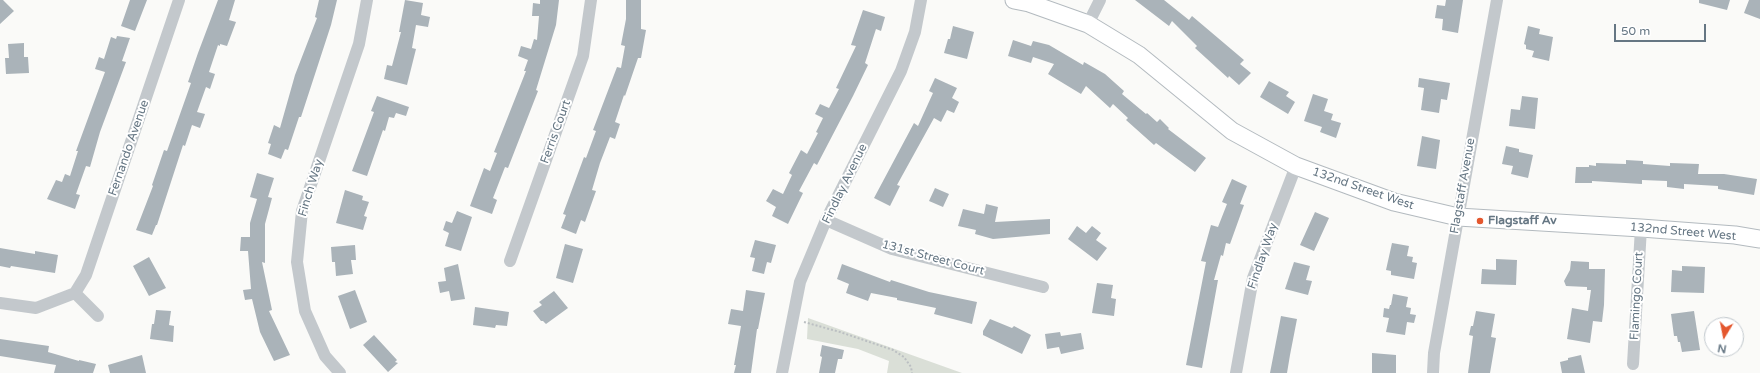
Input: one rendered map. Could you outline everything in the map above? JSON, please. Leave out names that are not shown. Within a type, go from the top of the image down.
[{"type":"street","name":"Fernando Avenue","points":[[75,293],[86,275],[179,0]]},
{"type":"street","name":"Finch Way","points":[[340,373],[325,356],[305,311],[297,262],[302,211],[359,44],[367,0]]},
{"type":"street","name":"Ferris Court","points":[[510,261],[583,56],[591,0]]},
{"type":"street","name":"Findlay Avenue","points":[[782,373],[800,282],[826,220],[901,71],[915,32],[921,0]]},
{"type":"street","name":"132nd Street West","points":[[1014,0],[1028,3],[1088,24],[1139,55],[1232,131],[1296,166],[1394,202],[1458,217],[1641,228],[1760,239]]},
{"type":"street","points":[[1088,24],[1100,0]]},
{"type":"street","name":"Flagstaff Avenue","points":[[1433,373],[1434,353],[1497,0]]},
{"type":"street","name":"Findlay Way","points":[[1236,373],[1253,278],[1296,166]]},
{"type":"street","name":"131st Street Court","points":[[826,220],[892,249],[1043,287]]},
{"type":"street","name":"Flamingo Court","points":[[1633,364],[1641,228]]},
{"type":"street","points":[[0,303],[36,308],[75,293],[98,316]]},
{"type":"path","points":[[793,319],[840,332],[893,350],[904,357],[911,367],[912,373]]},
{"type":"shaded area","points":[[808,318],[962,373],[887,373],[889,361],[858,349],[807,339]]},
{"type":"building","points":[[0,0],[3,0],[14,11],[0,24]]},
{"type":"building","points":[[130,0],[147,0],[135,31],[121,26]]},
{"type":"building","points":[[218,0],[235,0],[229,20],[236,22],[227,46],[220,44],[220,46],[218,45],[209,72],[215,74],[210,89],[206,87],[197,112],[205,114],[200,128],[192,125],[185,146],[183,145],[157,225],[152,235],[136,230],[153,186],[152,185],[164,150],[167,151],[191,83],[188,82]]},
{"type":"building","points":[[319,0],[337,0],[331,25],[301,117],[299,117],[288,150],[285,149],[281,159],[268,154],[271,144],[268,143],[274,125],[280,128],[295,75],[317,18],[315,17]]},
{"type":"building","points":[[405,0],[423,3],[421,15],[430,17],[428,27],[416,25],[412,48],[416,49],[407,85],[384,79],[387,65],[392,66],[401,32],[399,32]]},
{"type":"building","points":[[540,0],[559,0],[556,25],[536,90],[538,91],[508,168],[505,167],[493,198],[497,200],[492,214],[470,206],[484,168],[490,171],[497,153],[494,152],[526,71],[524,71],[528,60],[518,56],[521,46],[531,49],[534,39],[537,40],[539,16],[532,16],[533,3],[540,4]]},
{"type":"building","points":[[626,0],[641,0],[641,29],[646,30],[641,58],[638,58],[615,122],[620,124],[615,139],[610,137],[600,163],[592,190],[596,191],[585,222],[581,220],[576,234],[561,228],[566,215],[563,214],[584,157],[586,158],[596,131],[593,130],[617,67],[621,68],[625,46],[621,45],[626,19]]},
{"type":"building","points":[[1135,0],[1164,0],[1189,20],[1192,16],[1244,60],[1240,64],[1251,73],[1239,85],[1229,76],[1228,78],[1195,48],[1197,46],[1172,21],[1169,26]]},
{"type":"building","points":[[1446,0],[1463,0],[1458,33],[1442,30],[1443,19],[1435,18],[1437,5],[1445,6]]},
{"type":"building","points":[[1699,0],[1730,0],[1727,10],[1699,3]]},
{"type":"building","points":[[1749,0],[1760,0],[1760,19],[1744,13]]},
{"type":"building","points":[[863,10],[885,17],[881,31],[876,29],[865,63],[868,65],[817,165],[814,163],[799,191],[803,193],[788,224],[772,216],[776,207],[766,201],[773,189],[783,194],[792,175],[789,173],[801,150],[807,154],[818,133],[816,132],[823,118],[815,114],[820,104],[829,108],[839,89],[836,88],[856,46],[851,45]]},
{"type":"building","points":[[953,26],[974,32],[967,59],[944,53],[948,39],[950,39]]},
{"type":"building","points":[[1528,26],[1540,29],[1539,34],[1553,37],[1549,61],[1532,57],[1534,51],[1526,49],[1526,45],[1524,44]]},
{"type":"building","points":[[117,36],[130,38],[122,61],[126,62],[100,132],[90,167],[86,166],[76,194],[80,195],[75,209],[47,199],[56,180],[62,182],[65,174],[70,176],[78,151],[76,151],[105,72],[95,69],[99,57],[104,59],[111,37],[116,39]]},
{"type":"building","points":[[1013,40],[1031,46],[1033,41],[1049,45],[1083,65],[1084,62],[1105,74],[1124,91],[1122,94],[1146,114],[1147,113],[1157,122],[1160,119],[1169,128],[1168,129],[1206,158],[1195,172],[1156,143],[1154,145],[1126,120],[1128,118],[1113,104],[1110,108],[1086,86],[1081,94],[1048,74],[1054,64],[1033,57],[1031,63],[1008,56]]},
{"type":"building","points":[[24,43],[24,57],[28,57],[29,73],[6,74],[5,58],[9,58],[8,44]]},
{"type":"building","points":[[935,78],[957,88],[952,98],[959,102],[954,113],[947,110],[941,122],[934,118],[897,185],[900,186],[890,206],[874,198],[914,123],[918,126],[933,93],[929,91]]},
{"type":"building","points":[[1419,78],[1450,83],[1447,100],[1441,99],[1439,113],[1421,110],[1424,88],[1418,87]]},
{"type":"building","points":[[1269,81],[1289,92],[1286,96],[1295,102],[1288,114],[1260,97]]},
{"type":"building","points":[[1313,94],[1328,99],[1324,111],[1333,114],[1331,120],[1341,123],[1336,138],[1320,132],[1322,127],[1304,121]]},
{"type":"building","points":[[377,96],[409,107],[406,116],[396,113],[394,118],[389,117],[367,176],[352,171],[374,112],[371,111]]},
{"type":"building","points":[[1522,96],[1538,98],[1535,129],[1509,126],[1511,109],[1520,110]]},
{"type":"building","points":[[1422,136],[1440,140],[1436,169],[1417,166]]},
{"type":"building","points":[[1506,146],[1519,149],[1519,152],[1533,155],[1528,178],[1511,174],[1513,166],[1502,164]]},
{"type":"building","points":[[1626,160],[1643,161],[1643,164],[1670,166],[1670,163],[1699,164],[1698,174],[1724,174],[1757,179],[1754,195],[1718,189],[1718,186],[1684,184],[1684,189],[1667,187],[1667,181],[1642,180],[1642,184],[1592,181],[1592,183],[1575,183],[1576,167],[1589,167],[1589,165],[1596,166],[1596,163],[1626,164]]},
{"type":"building","points":[[257,173],[274,178],[268,197],[272,198],[265,224],[265,263],[262,262],[272,310],[269,311],[290,355],[274,361],[260,332],[252,299],[245,300],[243,290],[251,289],[248,251],[240,251],[241,237],[250,237],[250,223],[257,199],[250,197]]},
{"type":"building","points":[[1232,179],[1247,186],[1240,204],[1244,205],[1230,244],[1226,243],[1223,256],[1221,255],[1214,280],[1218,280],[1202,368],[1186,365],[1206,262],[1201,261],[1211,225],[1218,227],[1227,204],[1222,202]]},
{"type":"building","points":[[935,188],[949,194],[943,207],[929,201]]},
{"type":"building","points":[[345,190],[363,196],[362,200],[369,202],[364,216],[367,217],[363,230],[336,223]]},
{"type":"building","points":[[986,204],[998,207],[995,222],[1050,219],[1050,234],[993,239],[975,234],[976,230],[958,226],[963,209],[984,214]]},
{"type":"building","points":[[457,211],[472,217],[461,251],[445,246],[449,233],[443,230],[446,221],[452,223]]},
{"type":"building","points":[[1315,212],[1329,218],[1314,251],[1300,245]]},
{"type":"building","points":[[1077,226],[1086,233],[1092,226],[1101,233],[1096,240],[1107,248],[1097,261],[1068,239]]},
{"type":"building","points":[[755,240],[776,245],[771,263],[767,262],[764,274],[752,271],[755,258],[750,257]]},
{"type":"building","points":[[1392,243],[1409,246],[1407,256],[1413,257],[1412,262],[1417,263],[1414,279],[1391,275],[1391,271],[1386,270]]},
{"type":"building","points":[[565,244],[583,249],[573,283],[556,278]]},
{"type":"building","points":[[355,245],[356,260],[351,260],[353,274],[336,276],[335,262],[332,262],[331,247]]},
{"type":"building","points":[[0,248],[35,254],[35,251],[58,255],[55,273],[11,266],[10,268],[0,266]]},
{"type":"building","points":[[149,257],[166,288],[149,296],[133,266]]},
{"type":"building","points":[[1496,259],[1517,260],[1516,285],[1481,284],[1482,269],[1496,270]]},
{"type":"building","points":[[1571,261],[1589,262],[1589,269],[1605,269],[1602,322],[1593,321],[1590,343],[1567,339],[1572,308],[1588,311],[1591,290],[1587,290],[1587,287],[1566,286],[1564,281],[1570,270]]},
{"type":"building","points":[[1294,262],[1310,266],[1306,280],[1312,281],[1308,295],[1285,289]]},
{"type":"building","points":[[458,264],[465,299],[451,301],[449,291],[440,293],[438,282],[446,281],[444,268]]},
{"type":"building","points":[[842,264],[890,282],[891,280],[929,292],[977,302],[972,324],[934,314],[936,308],[897,300],[897,298],[871,293],[868,301],[846,293],[849,284],[837,279]]},
{"type":"building","points":[[1682,266],[1705,267],[1704,293],[1671,292],[1672,270],[1682,271]]},
{"type":"building","points":[[1097,283],[1113,285],[1111,298],[1116,299],[1114,316],[1092,313]]},
{"type":"building","points":[[355,290],[367,322],[350,329],[338,296]]},
{"type":"building","points":[[746,290],[765,293],[757,329],[751,373],[734,373],[741,326],[728,324],[731,309],[743,311]]},
{"type":"building","points":[[554,291],[568,308],[546,324],[541,321],[533,311],[542,305],[539,302]]},
{"type":"building","points":[[1393,294],[1408,297],[1406,307],[1411,308],[1410,314],[1416,315],[1414,323],[1407,322],[1405,335],[1386,332],[1389,318],[1383,317],[1384,308],[1389,309]]},
{"type":"building","points":[[475,307],[509,312],[507,326],[496,325],[495,328],[473,325]]},
{"type":"building","points":[[156,310],[171,311],[169,325],[174,326],[173,342],[150,339]]},
{"type":"building","points":[[1476,311],[1495,314],[1491,337],[1496,338],[1490,373],[1468,373],[1473,336],[1469,335],[1471,326],[1473,326]]},
{"type":"building","points":[[1694,311],[1700,350],[1682,352],[1677,336],[1674,336],[1671,314]]},
{"type":"building","points":[[1281,316],[1297,319],[1287,373],[1270,373]]},
{"type":"building","points":[[990,319],[1012,328],[1014,326],[1031,335],[1022,354],[983,335],[983,331]]},
{"type":"building","points":[[1060,332],[1061,336],[1081,333],[1084,349],[1061,354],[1059,347],[1047,349],[1045,334]]},
{"type":"building","points":[[374,335],[397,360],[395,362],[398,363],[388,372],[363,345]]},
{"type":"building","points":[[0,339],[49,346],[48,352],[79,361],[96,364],[93,373],[54,373],[56,365],[0,356]]},
{"type":"building","points":[[822,345],[844,350],[842,359],[838,359],[835,373],[819,373],[822,357],[820,356]]},
{"type":"building","points":[[1372,353],[1396,355],[1396,373],[1372,373]]},
{"type":"building","points":[[142,355],[146,373],[110,373],[108,365]]},
{"type":"building","points":[[1581,355],[1585,373],[1562,373],[1560,362],[1568,360],[1568,358]]},
{"type":"place","name":"Flagstaff Av","points":[[1480,221]]}]
